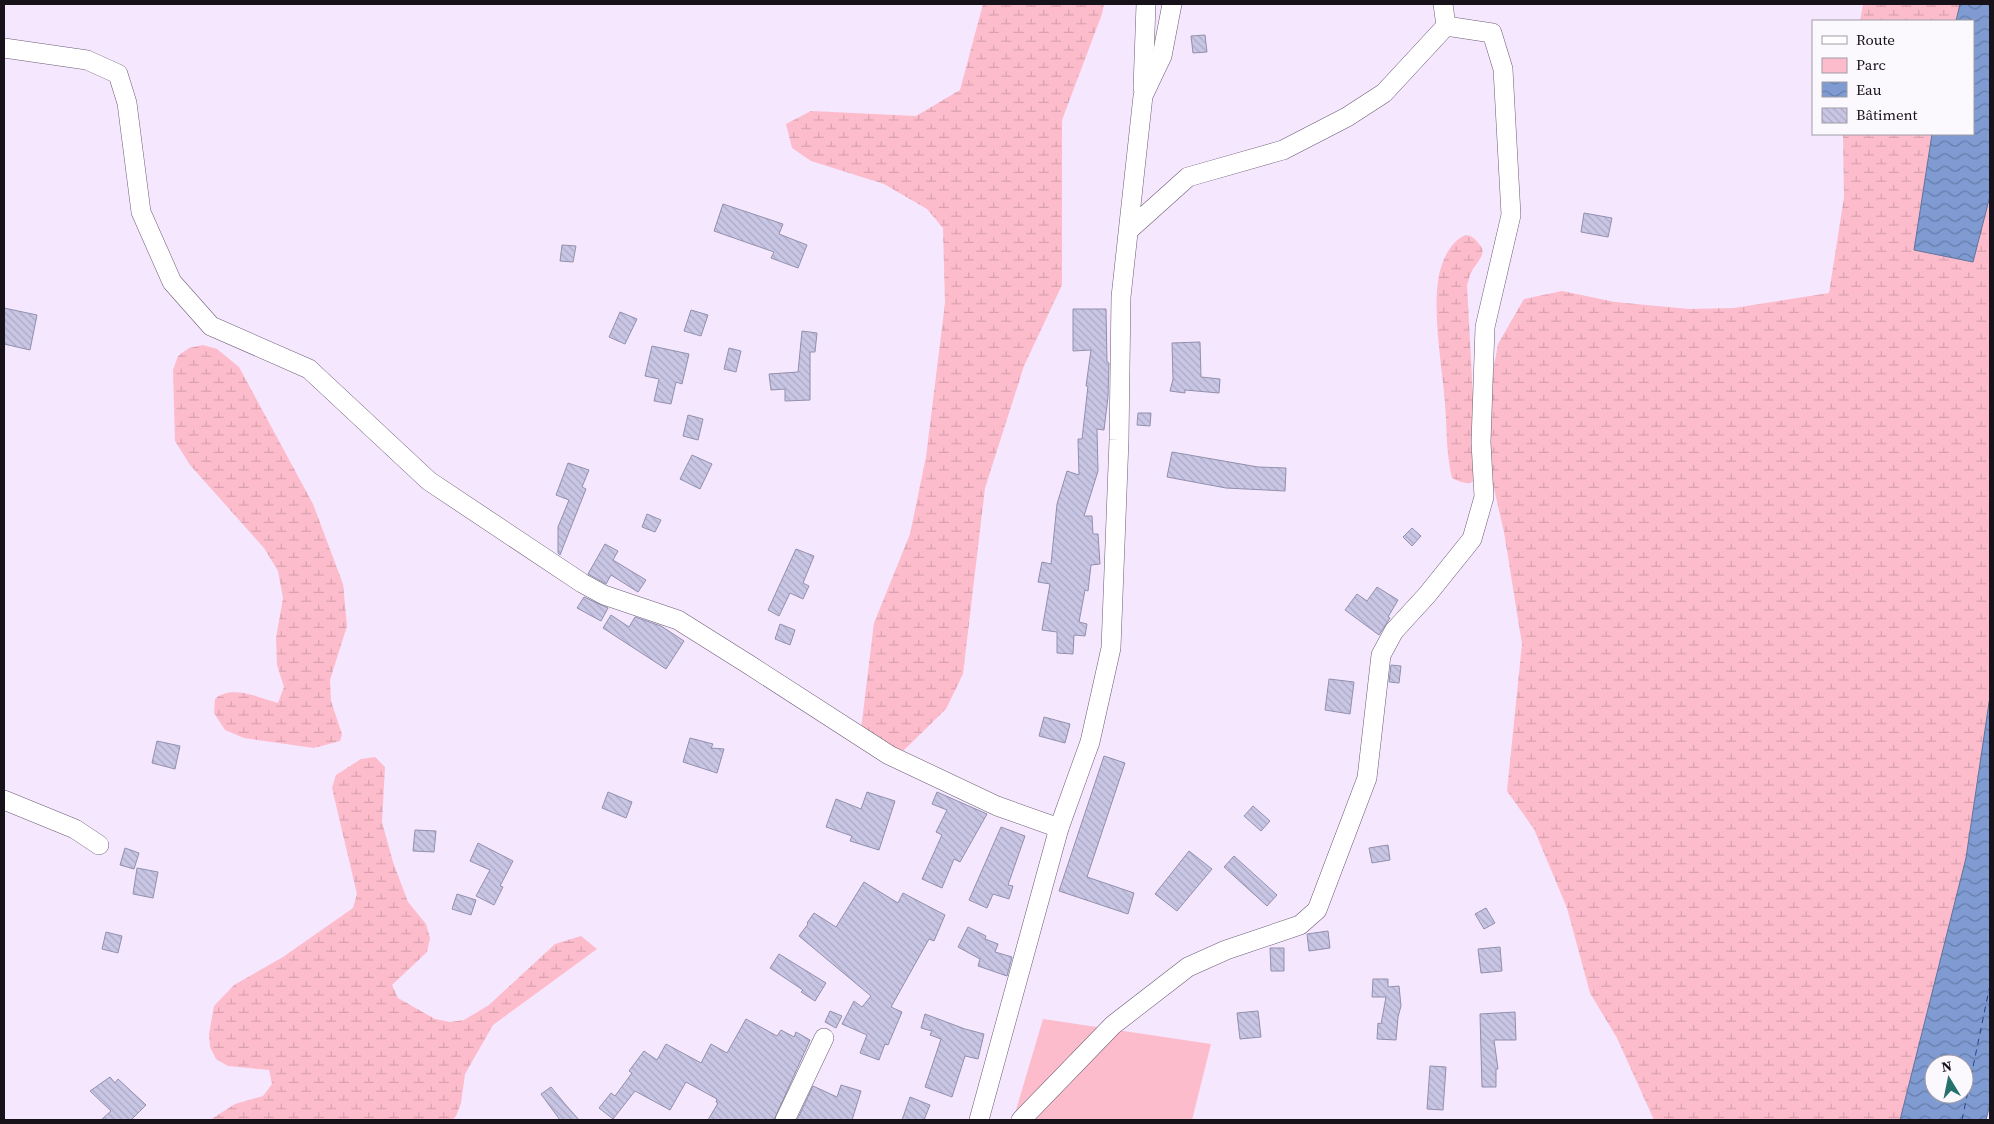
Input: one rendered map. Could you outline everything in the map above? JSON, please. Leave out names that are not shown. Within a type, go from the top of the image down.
[{"type":"street","points":[[979,1120],[1059,828],[1090,742],[1111,648],[1119,440],[1121,297],[1130,230],[1143,96],[1146,4]]},
{"type":"street","points":[[1143,96],[1162,56],[1172,4]]},
{"type":"street","points":[[1442,4],[1446,26]]},
{"type":"street","points":[[1130,230],[1188,177],[1282,150],[1347,117],[1384,93],[1446,26]]},
{"type":"street","points":[[1021,1120],[1113,1025],[1188,968],[1226,950],[1300,926],[1316,910],[1367,778],[1381,655],[1394,631],[1427,595],[1472,539],[1484,497],[1481,442],[1485,327],[1511,215],[1503,69],[1492,32],[1446,26]]},
{"type":"street","points":[[4,48],[87,60],[118,74],[127,103],[141,212],[172,282],[211,326],[309,369],[430,481],[582,583],[604,595],[678,620],[889,755],[997,806],[1059,828]]},
{"type":"street","points":[[4,800],[75,829],[99,845]]},
{"type":"street","points":[[785,1120],[824,1038]]},
{"type":"green space","points":[[983,4],[1104,4],[1102,14],[1062,120],[1062,285],[1024,366],[985,488],[963,674],[946,709],[902,752],[861,729],[874,623],[910,534],[926,457],[945,303],[943,228],[927,209],[884,184],[811,161],[792,148],[786,124],[811,111],[916,116],[960,90]]},
{"type":"green space","points":[[1863,4],[1960,4],[1956,20],[1860,20]]},
{"type":"green space","points":[[1843,135],[1932,135],[1914,250],[1973,262],[1990,196],[1990,696],[1966,858],[1900,1120],[1654,1120],[1617,1038],[1590,993],[1567,908],[1534,829],[1507,791],[1522,644],[1504,532],[1492,480],[1485,427],[1498,344],[1524,299],[1562,291],[1615,302],[1689,309],[1734,308],[1829,293],[1844,197]]},
{"type":"green space","points":[[1466,235],[1475,239],[1483,251],[1470,274],[1467,285],[1477,471],[1474,480],[1469,483],[1452,478],[1450,469],[1438,342],[1437,310],[1438,281],[1443,261],[1455,242]]},
{"type":"green space","points":[[203,345],[217,349],[239,367],[313,504],[343,584],[347,626],[330,680],[331,701],[342,734],[340,741],[314,748],[244,738],[225,730],[214,713],[215,699],[229,693],[237,692],[278,703],[284,687],[277,665],[276,638],[283,598],[278,571],[264,548],[190,465],[175,441],[173,370],[178,356],[189,348]]},
{"type":"green space","points":[[375,757],[385,767],[382,822],[393,862],[408,902],[426,924],[430,938],[427,952],[392,985],[398,998],[435,1019],[450,1022],[464,1020],[489,1005],[555,944],[581,936],[597,949],[493,1025],[465,1074],[461,1103],[456,1116],[452,1120],[210,1120],[235,1104],[263,1096],[272,1084],[269,1070],[228,1066],[216,1059],[210,1047],[209,1034],[214,1006],[234,985],[283,957],[353,908],[357,894],[332,788],[336,775],[361,759]]},
{"type":"green space","points":[[1043,1019],[1211,1044],[1192,1120],[1013,1120]]},
{"type":"water","points":[[1960,4],[1990,4],[1990,196],[1973,262],[1914,250],[1932,135],[1974,135],[1974,20],[1956,20]]},
{"type":"water","points":[[1990,696],[1990,1104],[1986,1120],[1900,1120],[1966,858]]},
{"type":"building","points":[[1205,35],[1207,52],[1193,53],[1191,36]]},
{"type":"building","points":[[723,204],[783,224],[779,234],[807,245],[798,268],[771,258],[774,252],[714,231]]},
{"type":"building","points":[[1584,213],[1612,218],[1608,237],[1581,232]]},
{"type":"building","points":[[562,245],[576,246],[573,262],[560,261]]},
{"type":"building","points":[[4,308],[37,315],[30,350],[4,344]]},
{"type":"building","points":[[1073,309],[1106,309],[1107,362],[1109,363],[1108,397],[1104,430],[1097,429],[1098,471],[1084,516],[1092,516],[1093,534],[1098,534],[1100,564],[1091,565],[1088,591],[1085,590],[1079,622],[1087,624],[1085,636],[1074,635],[1073,654],[1057,653],[1057,632],[1042,630],[1050,584],[1038,582],[1042,562],[1051,564],[1057,504],[1067,471],[1079,475],[1078,439],[1082,439],[1091,350],[1073,351]]},
{"type":"building","points":[[691,310],[708,315],[701,336],[684,331]]},
{"type":"building","points":[[620,312],[637,319],[625,344],[609,337]]},
{"type":"building","points":[[802,331],[817,333],[815,352],[810,352],[810,400],[785,401],[785,389],[771,390],[769,374],[798,372]]},
{"type":"building","points":[[1200,342],[1201,377],[1220,379],[1219,393],[1185,390],[1185,393],[1170,391],[1173,379],[1172,343]]},
{"type":"building","points":[[652,346],[689,354],[682,384],[676,382],[671,404],[654,401],[659,379],[645,376]]},
{"type":"building","points":[[729,348],[741,351],[736,372],[724,369]]},
{"type":"building","points":[[1138,413],[1151,413],[1150,426],[1137,425]]},
{"type":"building","points":[[688,415],[703,419],[698,440],[683,436]]},
{"type":"building","points":[[1172,452],[1258,467],[1286,468],[1285,491],[1226,488],[1167,477]]},
{"type":"building","points":[[692,455],[712,464],[700,489],[680,479]]},
{"type":"building","points":[[568,463],[589,470],[582,487],[586,489],[560,555],[558,553],[558,527],[569,500],[556,495]]},
{"type":"building","points":[[647,514],[661,520],[655,532],[642,527]]},
{"type":"building","points":[[1412,528],[1421,536],[1412,546],[1403,537]]},
{"type":"building","points":[[605,544],[618,551],[613,560],[646,580],[638,592],[611,575],[606,584],[588,574]]},
{"type":"building","points":[[796,549],[814,556],[803,583],[809,586],[803,599],[790,593],[779,616],[768,610]]},
{"type":"building","points":[[1377,587],[1398,600],[1388,617],[1390,618],[1379,635],[1345,610],[1357,594],[1367,601]]},
{"type":"building","points":[[584,597],[608,608],[601,621],[577,608]]},
{"type":"building","points":[[611,615],[629,627],[635,617],[661,626],[684,641],[666,669],[603,628]]},
{"type":"building","points":[[780,624],[795,630],[790,645],[775,639]]},
{"type":"building","points":[[1391,665],[1401,666],[1399,683],[1389,682]]},
{"type":"building","points":[[1329,679],[1354,682],[1350,714],[1325,710]]},
{"type":"building","points":[[1044,717],[1070,724],[1065,743],[1039,736]]},
{"type":"building","points":[[690,738],[713,744],[711,748],[724,749],[717,773],[683,762]]},
{"type":"building","points":[[157,741],[180,746],[175,769],[152,763]]},
{"type":"building","points":[[1104,756],[1125,763],[1087,877],[1134,893],[1128,914],[1059,891]]},
{"type":"building","points":[[608,792],[632,802],[626,818],[602,808]]},
{"type":"building","points":[[867,792],[895,801],[879,850],[850,841],[852,836],[826,827],[836,799],[861,809]]},
{"type":"building","points":[[937,792],[987,814],[960,862],[954,859],[942,888],[922,879],[942,835],[936,832],[947,810],[932,804]]},
{"type":"building","points":[[1253,806],[1270,821],[1261,831],[1244,816]]},
{"type":"building","points":[[1001,827],[1025,836],[1008,885],[1013,886],[1009,899],[993,894],[987,908],[969,900]]},
{"type":"building","points":[[415,830],[436,831],[434,852],[413,851]]},
{"type":"building","points":[[478,843],[513,861],[500,886],[503,887],[494,905],[476,896],[490,870],[470,861]]},
{"type":"building","points":[[1388,845],[1390,860],[1372,863],[1369,848]]},
{"type":"building","points":[[125,848],[139,853],[134,869],[120,865]]},
{"type":"building","points":[[1189,851],[1212,869],[1177,911],[1155,894]]},
{"type":"building","points":[[1234,856],[1277,895],[1267,906],[1224,867]]},
{"type":"building","points":[[137,868],[158,872],[153,898],[133,894]]},
{"type":"building","points":[[864,882],[898,903],[903,893],[945,915],[934,941],[929,939],[891,1007],[902,1012],[888,1045],[885,1044],[879,1060],[860,1053],[867,1035],[842,1024],[854,1001],[862,1007],[871,996],[799,936],[814,913],[836,927]]},
{"type":"building","points":[[457,894],[476,900],[471,915],[452,909]]},
{"type":"building","points":[[1486,908],[1495,923],[1484,929],[1475,914]]},
{"type":"building","points":[[968,927],[986,936],[985,939],[998,944],[995,952],[1012,957],[1007,976],[978,966],[980,959],[958,947]]},
{"type":"building","points":[[1328,931],[1330,948],[1309,951],[1307,934]]},
{"type":"building","points":[[106,932],[122,936],[118,953],[102,949]]},
{"type":"building","points":[[1500,947],[1502,971],[1481,973],[1478,949]]},
{"type":"building","points":[[1270,948],[1284,948],[1284,971],[1271,971]]},
{"type":"building","points":[[779,954],[826,983],[815,1001],[801,992],[803,990],[770,968]]},
{"type":"building","points":[[1373,979],[1388,979],[1388,987],[1399,986],[1401,1006],[1396,1040],[1377,1039],[1378,1023],[1381,1024],[1386,997],[1372,997]]},
{"type":"building","points":[[830,1011],[842,1016],[836,1028],[825,1022]]},
{"type":"building","points":[[1258,1011],[1261,1037],[1240,1039],[1237,1013]]},
{"type":"building","points":[[1515,1012],[1516,1040],[1494,1040],[1498,1069],[1496,1069],[1496,1087],[1482,1087],[1480,1014]]},
{"type":"building","points":[[925,1014],[984,1034],[978,1059],[965,1056],[952,1097],[925,1087],[941,1039],[930,1035],[932,1031],[921,1028]]},
{"type":"building","points":[[746,1019],[777,1036],[781,1030],[794,1037],[796,1032],[810,1040],[774,1120],[708,1120],[718,1103],[716,1102],[717,1099],[686,1082],[670,1110],[635,1091],[613,1119],[599,1108],[611,1093],[615,1096],[632,1073],[629,1071],[644,1051],[657,1060],[666,1044],[701,1063],[711,1044],[727,1053]]},
{"type":"building","points":[[1430,1066],[1446,1067],[1443,1110],[1427,1109]]},
{"type":"building","points":[[110,1077],[115,1083],[118,1079],[146,1105],[131,1120],[101,1120],[111,1111],[90,1091]]},
{"type":"building","points":[[841,1085],[861,1091],[852,1120],[797,1120],[813,1086],[837,1097]]},
{"type":"building","points":[[551,1087],[579,1120],[560,1120],[541,1094]]},
{"type":"building","points":[[910,1097],[930,1105],[924,1120],[902,1120]]},
{"type":"ferry route","points":[[1962,1120],[1990,985]]}]
